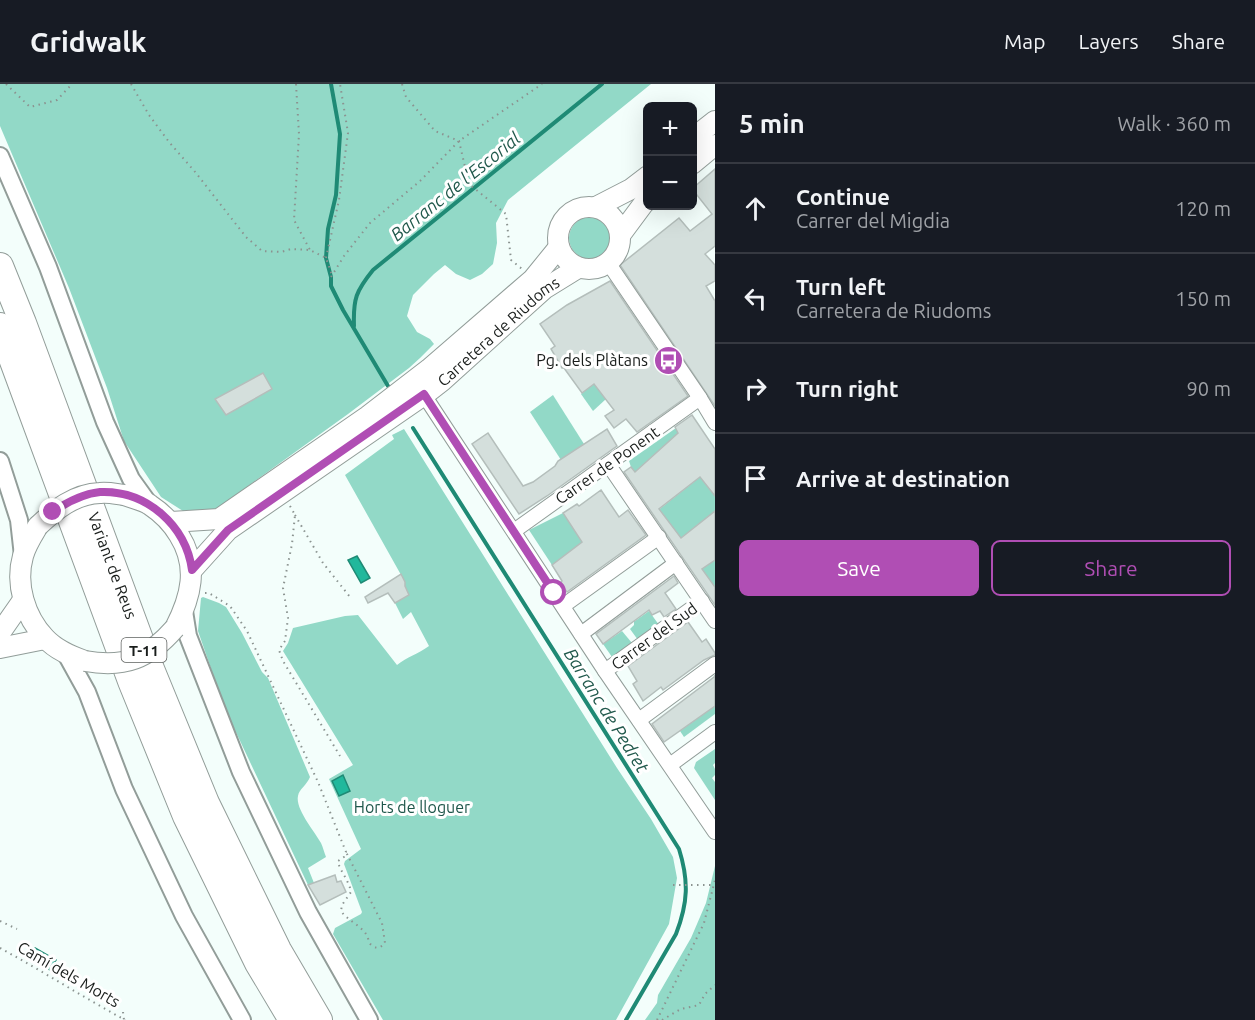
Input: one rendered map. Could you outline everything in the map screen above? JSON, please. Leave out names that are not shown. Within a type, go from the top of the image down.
[{"type":"highway","name":"Variant de Reus","points":[[0,266],[151,669],[206,803],[278,950],[319,1020]]},
{"type":"highway","name":"Variant de Reus","points":[[0,326],[131,681],[186,816],[258,963],[292,1020]]},
{"type":"main road","points":[[697,136],[715,121]]},
{"type":"main road","points":[[697,161],[715,145]]},
{"type":"main road","points":[[596,207],[611,215],[618,224],[621,245],[609,264],[596,270],[578,268],[565,258],[559,247],[558,234],[561,224],[577,209],[596,207],[631,189],[643,180]]},
{"type":"main road","points":[[621,234],[643,205]]},
{"type":"main road","name":"Carretera de Riudoms","points":[[171,522],[219,519],[369,416],[429,369],[533,279],[559,247]]},
{"type":"main road","name":"Carretera de Riudoms","points":[[192,570],[228,530],[442,381],[544,289],[578,268]]},
{"type":"main road","points":[[101,492],[124,495],[149,504],[171,522],[190,557],[192,570],[190,592],[180,620],[167,639],[136,659],[104,664],[85,662],[66,654],[45,639],[23,600],[20,579],[23,556],[29,541],[38,526],[53,512],[84,495],[101,492]]},
{"type":"main road","points":[[0,633],[23,600]]},
{"type":"main road","points":[[0,648],[45,639]]},
{"type":"street","points":[[0,156],[48,267],[105,422],[130,479],[149,504]]},
{"type":"street","points":[[609,264],[715,423]]},
{"type":"street","points":[[424,394],[605,671],[715,832]]},
{"type":"street","name":"Carrer de Ponent","points":[[514,531],[700,399]]},
{"type":"street","points":[[0,461],[19,520],[23,556]]},
{"type":"street","points":[[608,464],[715,621]]},
{"type":"street","points":[[563,606],[658,537]]},
{"type":"street","points":[[581,634],[676,563]]},
{"type":"street","name":"Carrer del Sud","points":[[605,671],[702,601]]},
{"type":"street","points":[[180,620],[241,772],[308,912],[369,1020]]},
{"type":"street","points":[[66,654],[87,692],[123,789],[183,916],[242,1020]]},
{"type":"street","points":[[639,720],[715,664]]},
{"type":"street","points":[[670,765],[715,732]]},
{"type":"path","points":[[6,84],[30,107],[57,100],[72,84]]},
{"type":"path","points":[[130,84],[169,142],[246,237],[262,251],[310,250],[326,258]]},
{"type":"path","points":[[296,84],[299,134],[294,220],[310,250]]},
{"type":"path","points":[[340,84],[348,134],[339,200],[326,258],[332,276],[344,256],[370,223],[420,181],[459,141],[542,84]]},
{"type":"path","points":[[402,84],[405,97],[435,131],[459,141]]},
{"type":"path","points":[[459,141],[469,184],[506,214],[511,260],[533,279]]},
{"type":"path","points":[[283,493],[323,564],[350,597]]},
{"type":"path","points":[[295,515],[283,588],[288,618],[285,641],[279,650],[283,661],[340,756]]},
{"type":"path","points":[[190,592],[209,593],[230,606],[248,631],[318,782],[346,852],[381,923],[385,939],[384,946],[379,948],[369,942],[365,932],[342,913],[340,908],[351,892],[346,877],[338,865],[338,861],[344,857],[346,852]]},
{"type":"path","points":[[657,1020],[705,923],[715,880]]},
{"type":"path","points":[[673,885],[713,885]]},
{"type":"path","points":[[0,921],[17,929]]},
{"type":"path","name":"Camí dels Morts","points":[[0,948],[124,1020]]},
{"type":"path","points":[[662,1020],[681,1009],[699,1005],[705,993],[715,985]]},
{"type":"path","points":[[123,1012],[124,1020]]},
{"type":"green space","points":[[0,84],[651,84],[508,200],[496,223],[497,243],[493,264],[482,274],[470,280],[456,274],[445,265],[413,295],[407,316],[417,332],[434,344],[420,358],[348,414],[219,507],[201,514],[183,511],[161,497],[124,441],[107,388],[69,288],[0,126]]},
{"type":"green space","points":[[590,217],[605,223],[611,238],[605,253],[590,259],[575,253],[569,238],[575,223]]},
{"type":"green space","points":[[594,384],[606,399],[593,411],[581,394]]},
{"type":"green space","points":[[553,395],[584,444],[561,460],[530,412]]},
{"type":"green space","points":[[676,428],[685,445],[641,479],[629,461]]},
{"type":"green space","name":"Horts de lloguer","points":[[404,429],[673,857],[677,878],[669,924],[616,1020],[383,1020],[333,934],[335,928],[362,912],[344,864],[361,849],[329,779],[353,765],[283,651],[293,628],[358,615],[397,665],[429,646],[411,612],[403,619],[395,603],[409,595],[405,582],[345,475],[394,439],[392,435]]},
{"type":"green space","points":[[700,477],[715,488],[715,511],[681,538],[656,512]]},
{"type":"green space","points":[[563,513],[582,542],[552,565],[529,530]]},
{"type":"green space","points":[[715,560],[715,587],[702,569]]},
{"type":"green space","points":[[201,598],[226,607],[242,633],[262,672],[268,678],[310,777],[299,794],[299,807],[321,843],[326,857],[308,868],[314,883],[308,885],[225,709],[198,631]]},
{"type":"green space","points":[[649,611],[659,625],[638,640],[630,629],[634,625],[634,620]]},
{"type":"green space","points":[[622,631],[632,643],[612,657],[603,644]]},
{"type":"green space","points":[[715,706],[715,714],[684,737],[680,731]]},
{"type":"green space","points":[[715,749],[713,765],[715,775],[712,778],[715,782],[715,800],[694,768],[696,762]]},
{"type":"green space","points":[[715,866],[715,1020],[645,1020],[657,1003],[658,995],[691,938],[706,903]]},
{"type":"shaded area","points":[[357,556],[370,578],[361,583],[348,560]]},
{"type":"shaded area","points":[[343,775],[350,791],[339,796],[332,781]]},
{"type":"shaded area","points":[[35,948],[56,960],[50,970],[30,958]]},
{"type":"building","points":[[715,169],[715,246],[705,254],[715,265],[715,281],[706,286],[715,301],[715,406],[620,265],[679,218],[690,231],[712,214],[697,195],[697,185]]},
{"type":"building","points":[[610,281],[688,396],[637,432],[626,419],[614,428],[605,416],[614,410],[594,384],[582,393],[562,368],[551,349],[555,346],[540,324],[567,305]]},
{"type":"building","points":[[263,373],[272,389],[226,415],[215,399]]},
{"type":"building","points":[[692,415],[715,449],[715,496],[700,477],[659,509],[681,538],[715,511],[715,560],[702,569],[715,587],[715,605],[624,472],[631,467],[635,472],[678,433],[675,427]]},
{"type":"building","points":[[607,429],[617,446],[519,514],[472,444],[488,433],[523,486],[533,482],[555,466],[558,461]]},
{"type":"building","points":[[601,490],[619,517],[628,510],[646,535],[567,592],[552,565],[582,542],[563,513],[577,504],[579,506]]},
{"type":"building","points":[[401,574],[409,595],[395,603],[388,593],[368,603],[365,597]]},
{"type":"building","points":[[674,576],[678,583],[665,593],[676,609],[664,617],[660,611],[652,615],[649,610],[603,644],[596,634]]},
{"type":"building","points":[[688,622],[702,642],[706,639],[715,655],[704,660],[663,690],[661,687],[643,701],[633,684],[637,681],[628,666]]},
{"type":"building","points":[[715,675],[715,706],[664,742],[652,724]]},
{"type":"building","points":[[335,875],[337,882],[341,881],[346,892],[320,905],[308,885]]},
{"type":"waterway","name":"Barranc de Pedret","points":[[331,84],[340,134],[336,195],[328,229],[326,258],[331,286],[388,386]]},
{"type":"waterway","name":"Barranc de l'Escorial","points":[[354,326],[357,296],[373,270],[602,84]]},
{"type":"waterway","name":"Barranc de Pedret","points":[[413,428],[679,849],[686,882],[685,902],[680,923],[676,934],[626,1020]]},
{"type":"place","name":"Pg. dels Plàtans","points":[[669,360]]},
{"type":"route","points":[[53,512],[84,495],[101,492],[124,495],[149,504],[171,522],[184,543],[192,570],[228,530],[424,394],[554,593]]}]
